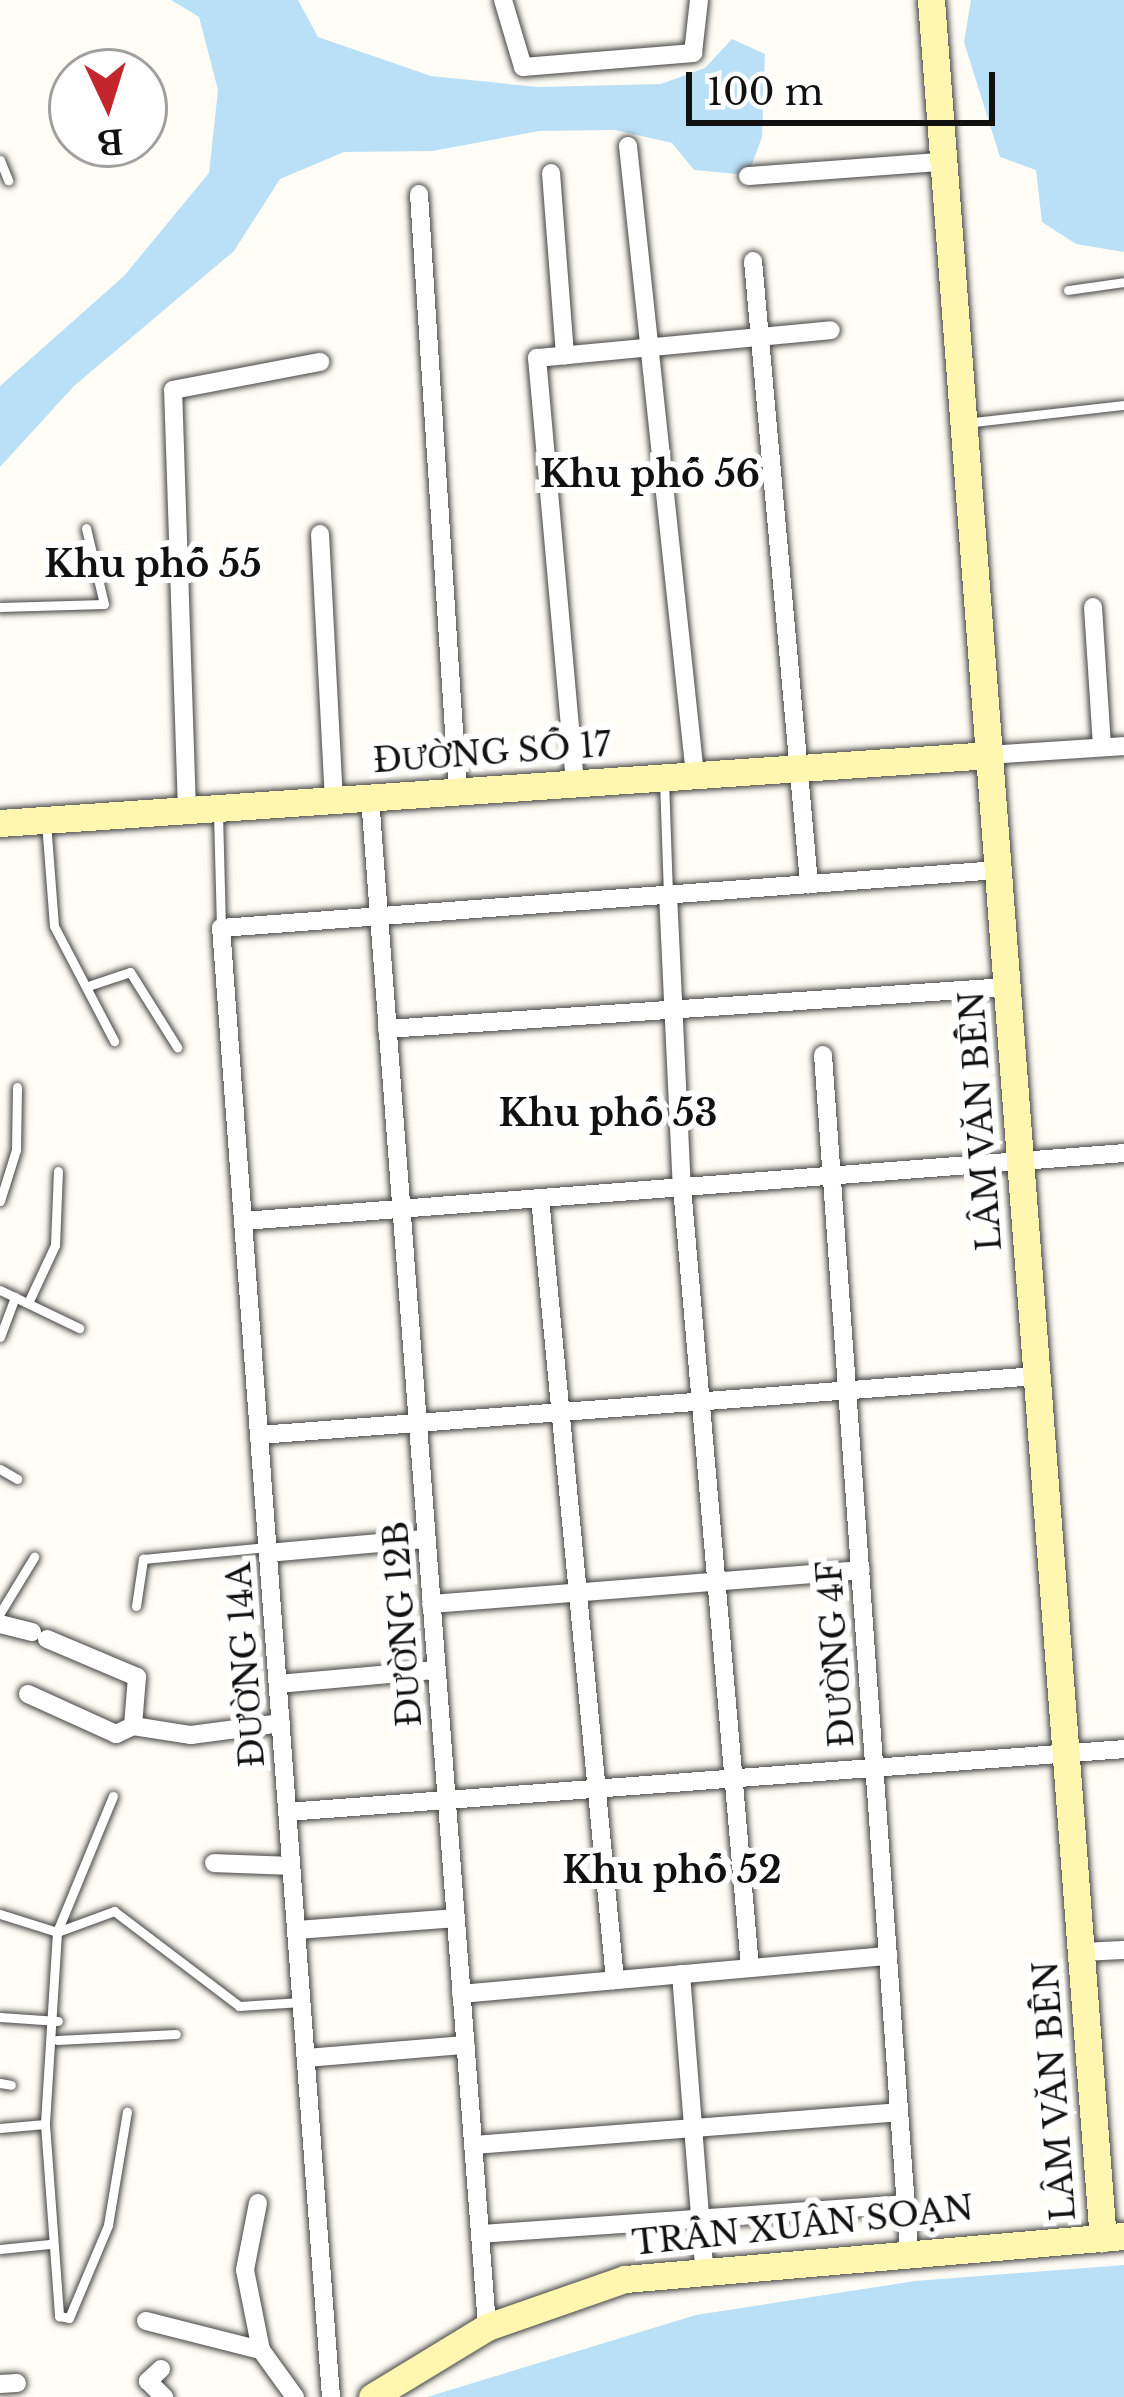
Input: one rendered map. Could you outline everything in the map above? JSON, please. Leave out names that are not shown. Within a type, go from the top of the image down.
[{"type":"street","points":[[503,0],[523,67],[693,53],[699,0]]},
{"type":"street","name":"LÂM VĂN BỀN","points":[[931,0],[959,424],[1081,1952],[1113,2237]]},
{"type":"street","points":[[628,146],[695,775]]},
{"type":"street","points":[[748,176],[939,162]]},
{"type":"street","points":[[551,173],[566,356]]},
{"type":"street","points":[[419,194],[458,792]]},
{"type":"street","points":[[753,261],[809,884]]},
{"type":"street","points":[[575,784],[537,358],[831,330]]},
{"type":"street","points":[[187,810],[173,390],[320,362]]},
{"type":"street","points":[[320,534],[334,800]]},
{"type":"street","points":[[1093,607],[1102,747]]},
{"type":"street","points":[[989,755],[1124,746]]},
{"type":"street","name":"ĐƯỜNG SỐ 17","points":[[0,823],[989,755]]},
{"type":"street","name":"ĐƯỜNG 12B","points":[[370,798],[487,2327]]},
{"type":"street","points":[[220,928],[998,870]]},
{"type":"street","points":[[668,894],[682,1187],[750,1968]]},
{"type":"street","name":"ĐƯỜNG 14A","points":[[220,928],[331,2397]]},
{"type":"street","points":[[387,1029],[1006,987]]},
{"type":"street","name":"ĐƯỜNG 4F","points":[[823,1055],[909,2249]]},
{"type":"street","points":[[243,1221],[1124,1153]]},
{"type":"street","points":[[539,1198],[615,1980]]},
{"type":"street","points":[[259,1435],[1036,1376]]},
{"type":"street","points":[[267,1550],[426,1539]]},
{"type":"street","points":[[431,1604],[860,1570]]},
{"type":"street","points":[[0,1624],[40,1635],[137,1677],[133,1726]]},
{"type":"street","points":[[278,1684],[436,1670]]},
{"type":"street","points":[[28,1694],[116,1734],[133,1726],[191,1735],[280,1723]]},
{"type":"street","points":[[287,1812],[1124,1749]]},
{"type":"street","points":[[214,1863],[291,1866]]},
{"type":"street","points":[[296,1930],[455,1918]]},
{"type":"street","points":[[1081,1952],[1124,1949]]},
{"type":"street","points":[[461,1994],[888,1956]]},
{"type":"street","points":[[681,1974],[704,2266]]},
{"type":"street","points":[[306,2057],[465,2045]]},
{"type":"street","points":[[473,2145],[899,2112]]},
{"type":"street","points":[[258,2203],[245,2270],[261,2350],[295,2397]]},
{"type":"street","points":[[480,2234],[906,2204]]},
{"type":"street","name":"TRẦN XUÂN SOẠN","points":[[372,2397],[487,2327],[588,2289],[704,2266],[1113,2237]]},
{"type":"street","points":[[146,2321],[261,2350]]},
{"type":"street","points":[[161,2369],[148,2381],[164,2397]]},
{"type":"lane","points":[[0,160],[8,180]]},
{"type":"lane","points":[[1068,290],[1124,282]]},
{"type":"lane","points":[[959,424],[1124,405]]},
{"type":"lane","points":[[0,608],[104,604],[86,528]]},
{"type":"lane","points":[[664,777],[668,894]]},
{"type":"lane","points":[[218,808],[220,928]]},
{"type":"lane","points":[[45,820],[54,926],[115,1041]]},
{"type":"lane","points":[[88,986],[130,972],[177,1047]]},
{"type":"lane","points":[[0,1201],[16,1150],[16,1087]]},
{"type":"lane","points":[[28,1303],[55,1245],[58,1171]]},
{"type":"lane","points":[[0,1289],[79,1328]]},
{"type":"lane","points":[[0,1336],[15,1297]]},
{"type":"lane","points":[[0,1469],[17,1479]]},
{"type":"lane","points":[[136,1606],[143,1559],[267,1550]]},
{"type":"lane","points":[[0,1613],[34,1557]]},
{"type":"lane","points":[[113,1796],[57,1933],[57,2040],[45,2125],[57,2305],[69,2318],[108,2225],[127,2112]]},
{"type":"lane","points":[[0,1914],[57,1933],[115,1911],[238,2006],[302,2002]]},
{"type":"lane","points":[[0,2017],[58,2021]]},
{"type":"lane","points":[[57,2040],[176,2034]]},
{"type":"lane","points":[[0,2128],[45,2125]]},
{"type":"lane","points":[[0,2248],[50,2244]]},
{"type":"water","points":[[171,0],[298,0],[318,37],[431,76],[538,87],[661,84],[705,68],[732,39],[765,54],[762,137],[748,175],[694,170],[672,143],[615,130],[539,131],[433,151],[344,152],[280,179],[234,251],[74,386],[0,467],[0,386],[124,276],[209,173],[218,90],[199,17]]},
{"type":"water","points":[[971,0],[1124,0],[1124,252],[1076,244],[1042,222],[1036,170],[1000,157],[964,42]]},
{"type":"water","points":[[1124,2265],[1124,2397],[427,2397],[696,2315],[915,2281]]},
{"type":"district","name":"Khu phố 56","points":[[650,475]]},
{"type":"district","name":"Khu phố 55","points":[[153,565]]},
{"type":"district","name":"Khu phố 53","points":[[608,1114]]},
{"type":"district","name":"Khu phố 52","points":[[672,1871]]}]
